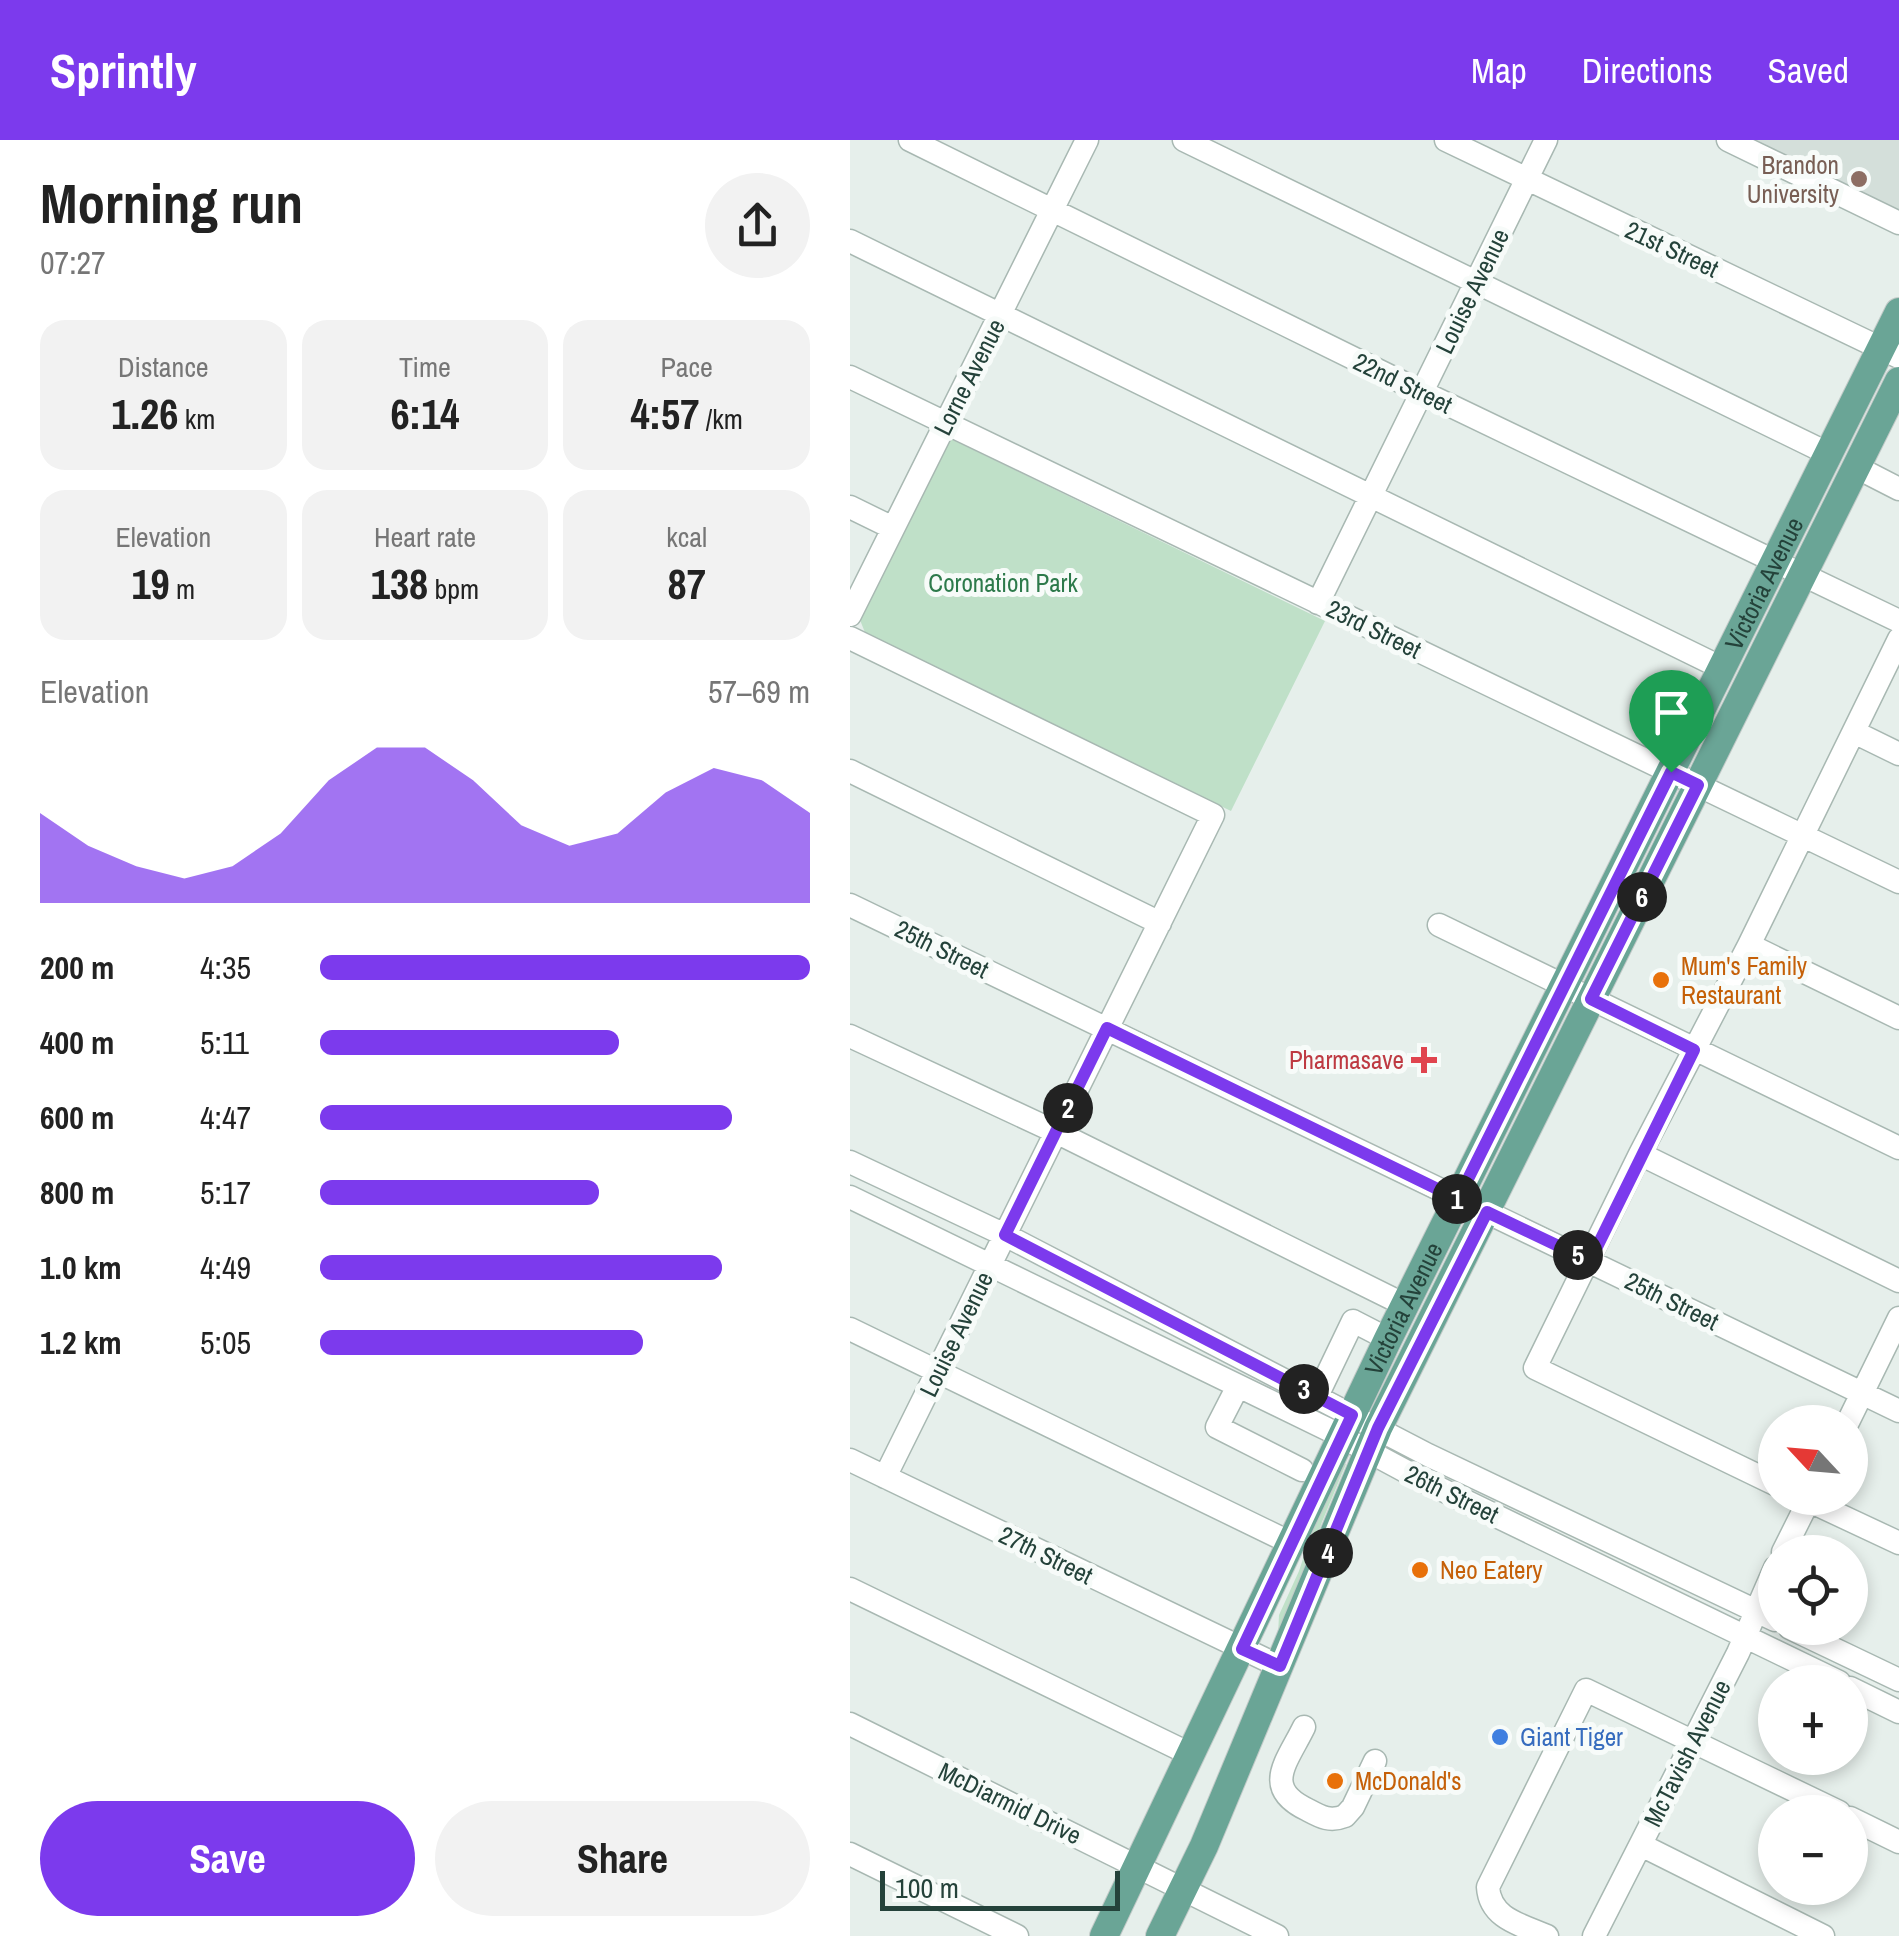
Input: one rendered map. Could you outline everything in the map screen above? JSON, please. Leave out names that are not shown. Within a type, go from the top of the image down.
[{"type":"main road","name":"Victoria Avenue","points":[[1160,1936],[1280,1666],[1360,1433],[1388,1338],[1829,454],[1890,353],[1899,312]]},
{"type":"main road","name":"Victoria Avenue","points":[[1104,1936],[1291,1543],[1360,1433],[1487,1212],[1899,380]]},
{"type":"street","name":"22nd Street","points":[[910,140],[1899,622]]},
{"type":"street","name":"Lorne Avenue","points":[[850,614],[1087,140]]},
{"type":"street","points":[[1184,140],[1829,454]]},
{"type":"street","name":"21st Street","points":[[1446,140],[1890,353]]},
{"type":"street","name":"Louise Avenue","points":[[1318,602],[1546,140]]},
{"type":"street","points":[[1728,140],[1899,223]]},
{"type":"street","points":[[850,241],[1722,668]]},
{"type":"street","name":"23rd Street","points":[[850,376],[1899,882]]},
{"type":"street","points":[[1856,467],[1899,489]]},
{"type":"street","points":[[850,507],[892,528]]},
{"type":"street","name":"Louise Avenue","points":[[850,638],[1213,815],[885,1477]]},
{"type":"street","points":[[1758,1476],[1535,1368],[1899,639]]},
{"type":"street","points":[[1854,732],[1899,754]]},
{"type":"street","points":[[850,772],[1160,923]]},
{"type":"street","name":"25th Street","points":[[850,905],[1899,1411]]},
{"type":"street","points":[[1439,925],[1899,1148]]},
{"type":"street","points":[[1749,945],[1899,1018]]},
{"type":"street","points":[[850,1036],[1056,1132],[1405,1305]]},
{"type":"street","points":[[1640,1154],[1899,1281]]},
{"type":"street","name":"26th Street","points":[[850,1162],[1005,1235],[1317,1396],[1360,1433],[1470,1504],[1805,1665]]},
{"type":"street","name":"26th Street","points":[[850,1197],[1238,1386],[1481,1480],[1758,1613]]},
{"type":"street","points":[[1856,1405],[1899,1318]]},
{"type":"street","points":[[1317,1396],[1352,1321],[1388,1338]]},
{"type":"street","points":[[850,1329],[1291,1543]]},
{"type":"street","points":[[1238,1386],[1217,1428],[1302,1470]]},
{"type":"street","name":"27th Street","points":[[850,1460],[1280,1666]]},
{"type":"street","points":[[1470,1504],[1481,1480]]},
{"type":"street","points":[[1841,1515],[1899,1544]]},
{"type":"street","points":[[850,1589],[1192,1755]]},
{"type":"street","name":"McTavish Avenue","points":[[1594,1936],[1745,1636],[1758,1623]]},
{"type":"street","points":[[1826,1645],[1899,1680]]},
{"type":"street","points":[[1547,1936],[1494,1910],[1488,1887],[1586,1690],[1804,1795]]},
{"type":"street","points":[[1868,1697],[1899,1712]]},
{"type":"street","name":"McDiarmid Drive","points":[[850,1724],[1277,1936]]},
{"type":"street","points":[[1304,1727],[1280,1778],[1280,1786],[1292,1802],[1308,1811],[1325,1819],[1345,1816],[1376,1761]]},
{"type":"street","points":[[1868,1827],[1899,1842]]},
{"type":"street","points":[[1641,1845],[1823,1936]]},
{"type":"street","points":[[850,1854],[1017,1936]]},
{"type":"shaded area","name":"Brandon University","points":[[1740,140],[1899,140],[1899,218]]},
{"type":"green space","name":"Coronation Park","points":[[949,438],[1325,621],[1231,811],[866,635],[860,620]]},
{"type":"green space","points":[[1343,1463],[1346,1464],[1289,1619],[1278,1635],[1279,1615],[1299,1571],[1323,1499]]},
{"type":"place","name":"Brandon University","points":[[1859,179]]},
{"type":"place","name":"Mum's Family Restaurant","points":[[1661,980]]},
{"type":"place","name":"Pharmasave","points":[[1424,1060]]},
{"type":"place","name":"Neo Eatery","points":[[1420,1570]]},
{"type":"place","name":"Giant Tiger","points":[[1500,1737]]},
{"type":"place","name":"McDonald's","points":[[1335,1781]]},
{"type":"route","points":[[1671,772],[1698,785],[1591,999],[1694,1050],[1590,1261],[1487,1212],[1378,1428],[1280,1666],[1242,1649],[1352,1415],[1005,1235],[1107,1028],[1458,1199],[1671,772]]}]
